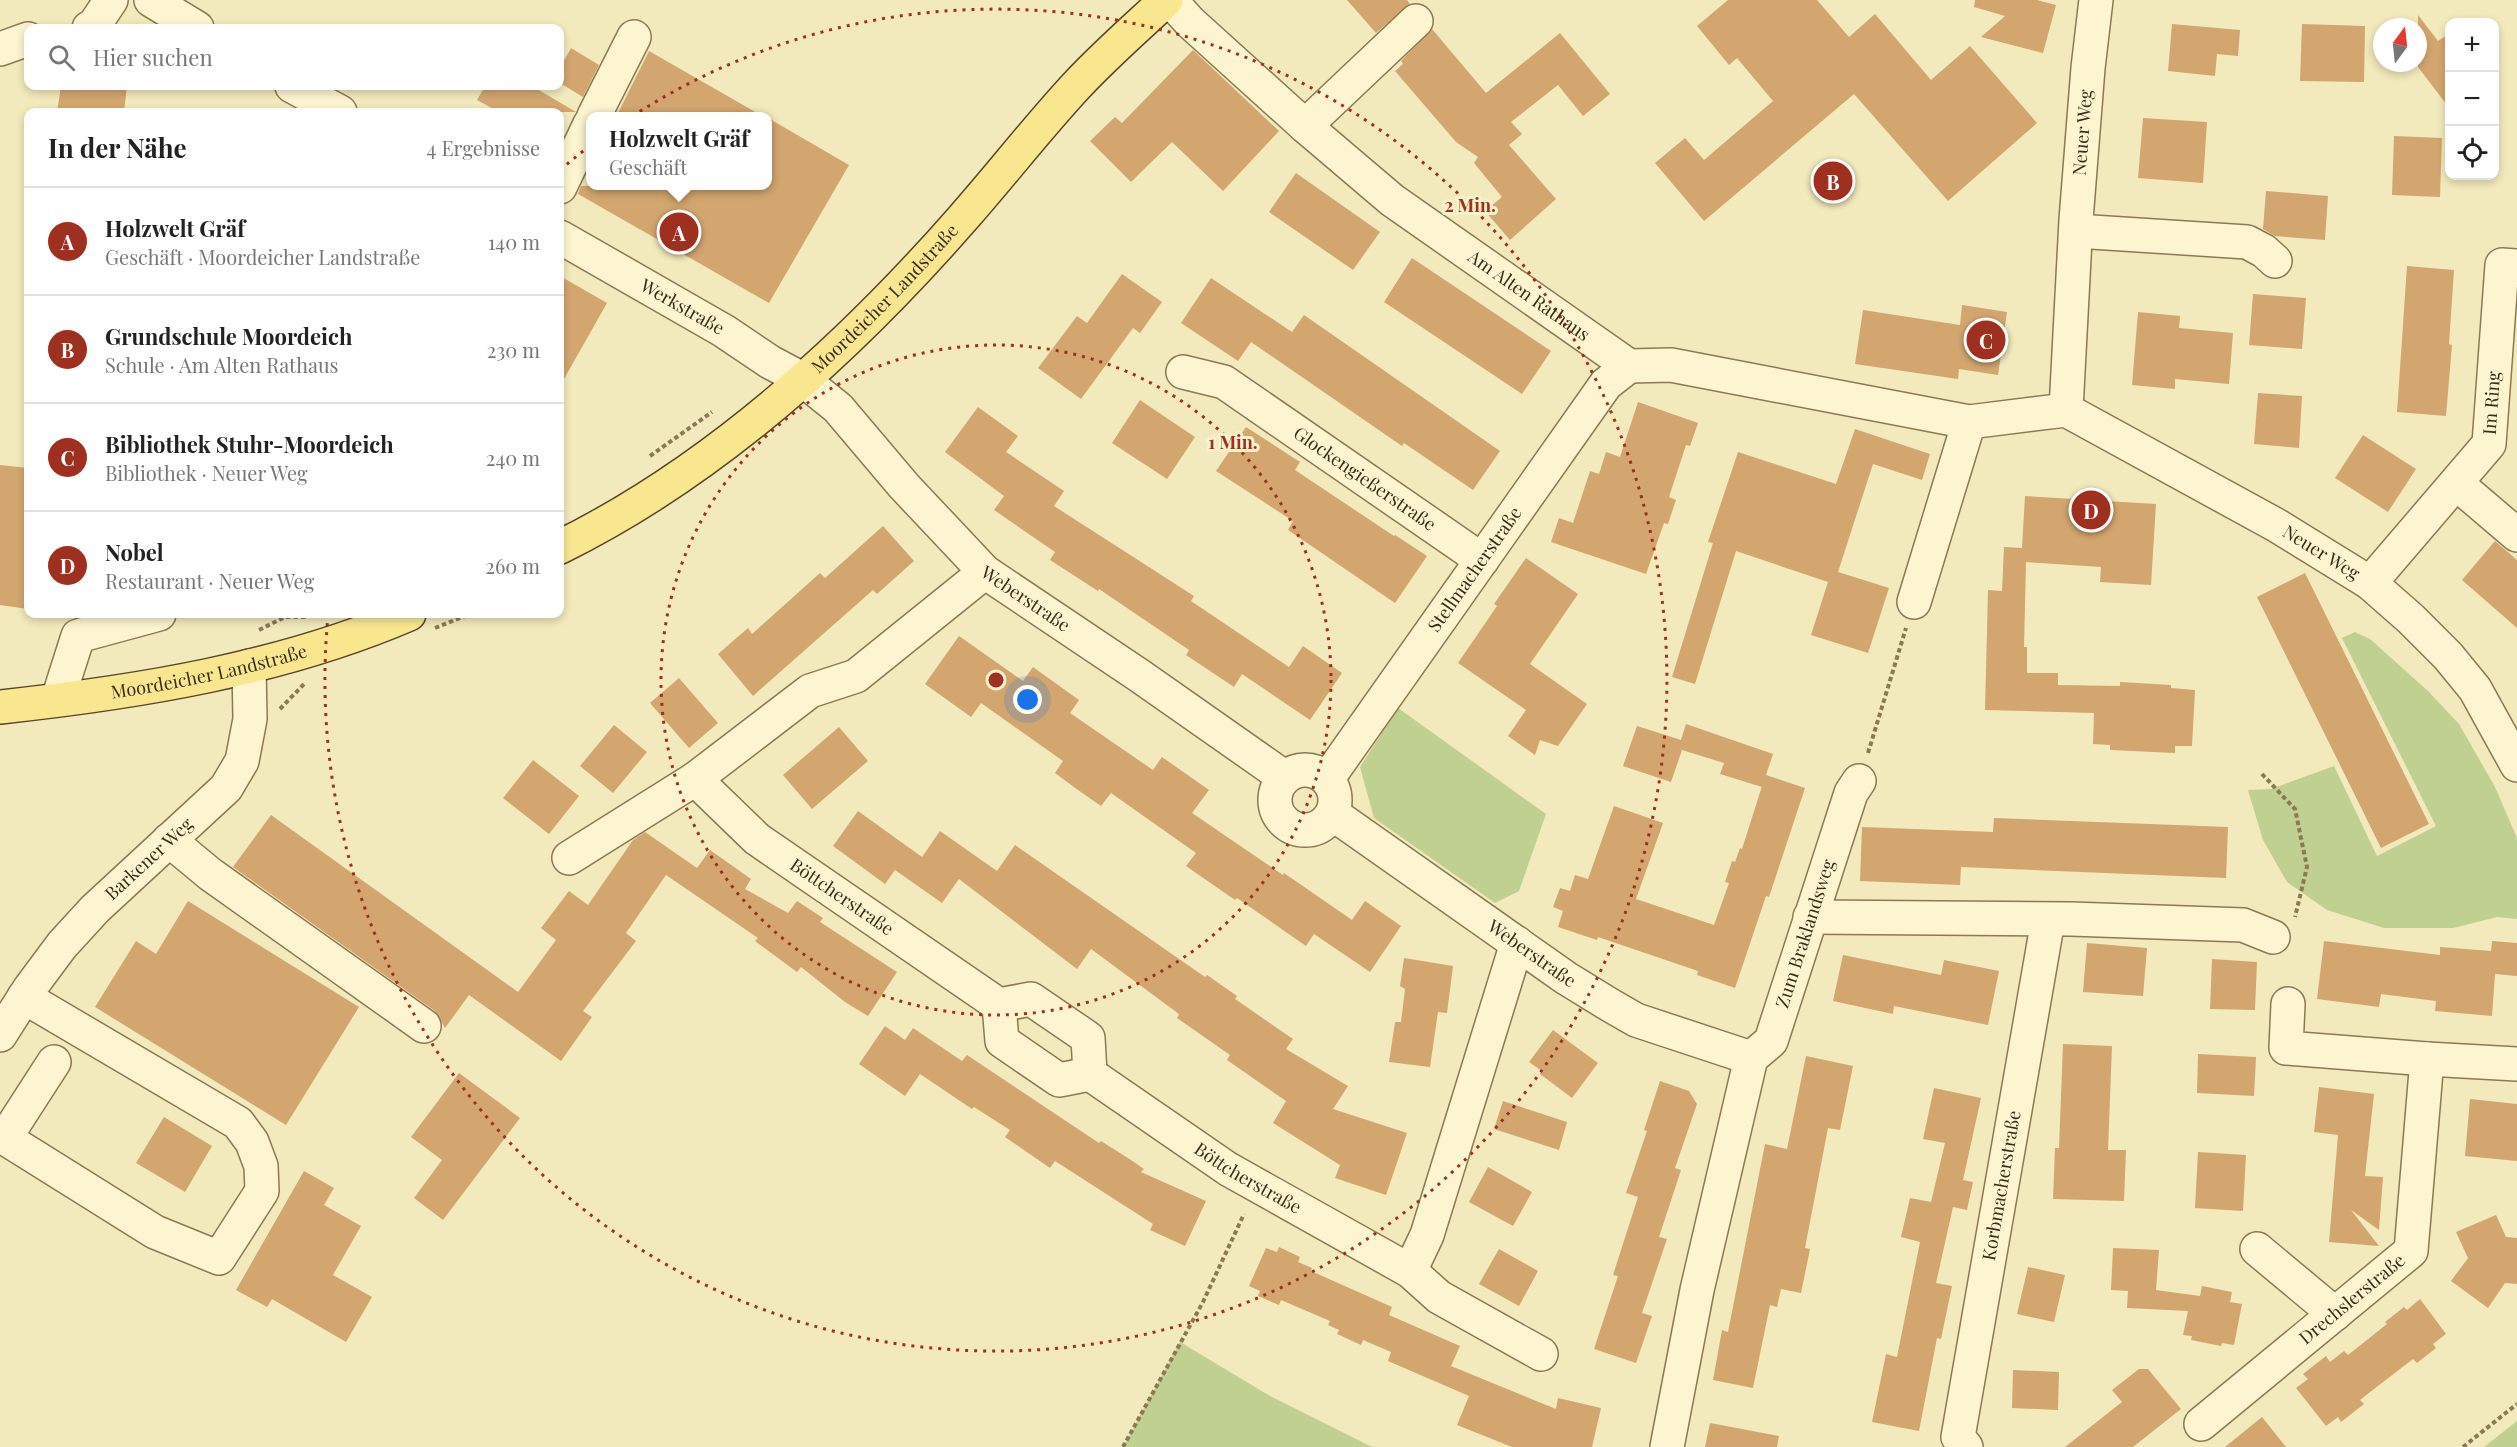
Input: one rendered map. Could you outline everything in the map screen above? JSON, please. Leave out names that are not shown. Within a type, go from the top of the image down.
[{"type":"main road","name":"Moordeicher Landstraße","points":[[564,545],[612,519],[723,447],[802,379],[896,290],[962,220],[1078,85],[1168,0]]},
{"type":"main road","name":"Moordeicher Landstraße","points":[[0,707],[121,691],[249,666],[311,649],[399,618]]},
{"type":"street","points":[[95,24],[111,0]]},
{"type":"street","points":[[151,0],[190,24]]},
{"type":"street","name":"Am Alten Rathaus","points":[[1168,0],[1305,126],[1392,200],[1629,366]]},
{"type":"street","name":"Neuer Weg","points":[[2096,0],[2088,68],[2076,231],[2066,410],[2276,525],[2370,584],[2411,619],[2448,656],[2475,689],[2517,765]]},
{"type":"street","points":[[1305,126],[1416,21]]},
{"type":"street","points":[[596,112],[633,38]]},
{"type":"street","points":[[299,90],[333,108]]},
{"type":"street","points":[[564,179],[586,134]]},
{"type":"street","points":[[2076,231],[2247,242],[2276,261]]},
{"type":"street","name":"Werkstraße","points":[[564,239],[724,331],[770,363],[802,379]]},
{"type":"street","name":"Im Ring","points":[[2370,584],[2489,444],[2502,265],[2517,266]]},
{"type":"street","points":[[1629,366],[1671,365],[1969,422],[2033,416],[2066,410]]},
{"type":"street","name":"Stellmacherstraße","points":[[1328,778],[1606,384],[1629,366]]},
{"type":"street","name":"Glockengießerstraße","points":[[1183,372],[1224,382],[1482,560]]},
{"type":"street","name":"Weberstraße","points":[[802,379],[838,408],[904,486],[985,572],[1150,682],[1284,777]]},
{"type":"street","points":[[1914,602],[1969,422]]},
{"type":"street","points":[[2456,483],[2517,535]]},
{"type":"street","points":[[569,858],[694,779],[810,691],[856,676],[985,572]]},
{"type":"street","points":[[58,699],[79,625],[130,618]]},
{"type":"street","name":"Barkener Weg","points":[[0,1035],[62,945],[95,909],[226,788],[242,761],[250,719],[249,666]]},
{"type":"street","points":[[1298,770],[1314,770],[1328,778],[1335,789],[1336,802],[1333,814],[1324,824],[1312,830],[1299,830],[1287,824],[1278,814],[1275,801],[1276,788],[1284,777],[1298,770]]},
{"type":"street","name":"Böttcherstraße","points":[[694,779],[757,839],[999,1005]]},
{"type":"street","name":"Zum Braklandsweg","points":[[1751,1058],[1771,1041],[1851,793],[1859,781]]},
{"type":"street","name":"Weberstraße","points":[[1333,814],[1566,978],[1636,1020],[1751,1058]]},
{"type":"street","points":[[169,840],[210,874],[424,1026]]},
{"type":"street","points":[[1810,917],[2243,925],[2283,932]]},
{"type":"street","name":"Korbmacherstraße","points":[[1966,1447],[1958,1437],[2048,920]]},
{"type":"street","points":[[1410,1272],[1427,1235],[1516,943]]},
{"type":"street","points":[[24,997],[238,1123],[252,1142],[261,1166],[262,1191],[219,1258],[155,1232],[3,1136],[54,1062]]},
{"type":"street","points":[[1031,999],[1088,1038],[1090,1074],[1059,1080],[1002,1041],[999,1005],[1031,999]]},
{"type":"street","points":[[2288,1004],[2286,1048],[2517,1064]]},
{"type":"street","points":[[1667,1447],[1697,1290],[1751,1058]]},
{"type":"street","name":"Drechslerstraße","points":[[2201,1424],[2411,1251],[2427,1059]]},
{"type":"street","name":"Böttcherstraße","points":[[1090,1074],[1228,1168],[1410,1272],[1439,1297],[1540,1354]]},
{"type":"street","points":[[2257,1249],[2335,1314]]},
{"type":"path","points":[[648,458],[721,405]]},
{"type":"path","points":[[1859,781],[1914,602]]},
{"type":"path","points":[[2262,774],[2295,809],[2307,867],[2283,932]]},
{"type":"path","points":[[1123,1447],[1203,1302],[1257,1186]]},
{"type":"path","points":[[2463,1447],[2517,1404]]},
{"type":"green space","points":[[2355,632],[2370,639],[2428,691],[2459,724],[2495,787],[2517,838],[2517,919],[2497,917],[2453,928],[2384,928],[2327,910],[2287,882],[2263,840],[2248,790],[2271,789],[2334,766],[2377,856],[2436,826],[2342,638]]},
{"type":"green space","points":[[1398,708],[1546,814],[1519,891],[1495,903],[1374,818],[1360,767]]},
{"type":"green space","points":[[1180,1342],[1270,1396],[1372,1447],[1123,1447]]},
{"type":"green space","points":[[2517,1421],[2517,1447],[2484,1447]]},
{"type":"building","points":[[1347,0],[1407,0],[1410,4],[1376,33]]},
{"type":"building","points":[[1728,0],[1817,0],[1849,37],[1875,14],[1931,80],[1970,46],[2037,123],[1948,201],[1854,94],[1704,221],[1655,163],[1685,138],[1704,160],[1773,101],[1737,58],[1729,65],[1697,26]]},
{"type":"building","points":[[1975,0],[2037,0],[2056,5],[2043,53],[1981,37],[2005,16],[1974,7]]},
{"type":"building","points":[[2172,24],[2240,30],[2238,56],[2217,54],[2215,76],[2168,71]]},
{"type":"building","points":[[2302,24],[2365,26],[2364,82],[2300,81]]},
{"type":"building","points":[[2427,27],[2438,41],[2445,36],[2445,102],[2422,72],[2427,72]]},
{"type":"building","points":[[1432,29],[1486,93],[1560,33],[1610,94],[1583,116],[1558,85],[1511,122],[1522,134],[1509,145],[1556,199],[1510,240],[1485,211],[1502,197],[1474,163],[1478,157],[1456,142],[1395,71],[1403,64],[1401,61]]},
{"type":"building","points":[[571,48],[599,65],[583,97],[564,85],[564,61]]},
{"type":"building","points":[[1193,50],[1279,131],[1223,191],[1172,142],[1131,182],[1090,141],[1115,117],[1122,123]]},
{"type":"building","points":[[649,51],[755,112],[618,112]]},
{"type":"building","points":[[60,90],[127,90],[124,108],[58,108]]},
{"type":"building","points":[[483,90],[539,90],[576,112],[564,112],[564,108],[492,108],[477,100]]},
{"type":"building","points":[[2143,118],[2207,122],[2203,183],[2138,178]]},
{"type":"building","points":[[772,120],[849,165],[769,303],[578,194],[581,186],[586,186],[586,190],[772,190]]},
{"type":"building","points":[[2394,136],[2442,138],[2440,197],[2392,195]]},
{"type":"building","points":[[1296,173],[1380,232],[1353,270],[1269,212]]},
{"type":"building","points":[[2266,191],[2328,196],[2325,240],[2275,236],[2263,229]]},
{"type":"building","points":[[1412,258],[1551,351],[1522,394],[1384,302]]},
{"type":"building","points":[[2407,266],[2454,270],[2449,344],[2452,345],[2446,416],[2397,412]]},
{"type":"building","points":[[1122,274],[1162,302],[1140,333],[1133,328],[1081,399],[1038,368],[1077,316],[1087,323]]},
{"type":"building","points":[[564,278],[607,303],[564,379]]},
{"type":"building","points":[[1211,278],[1292,332],[1304,315],[1500,451],[1473,490],[1404,443],[1402,446],[1251,342],[1238,361],[1181,323]]},
{"type":"building","points":[[2253,294],[2306,298],[2302,349],[2249,345]]},
{"type":"building","points":[[1962,305],[2007,312],[1998,375],[1959,369],[1958,379],[1855,364],[1863,310],[1960,325]]},
{"type":"building","points":[[2138,312],[2180,316],[2179,328],[2233,333],[2229,384],[2175,379],[2175,389],[2132,385]]},
{"type":"building","points":[[2258,393],[2302,396],[2299,448],[2254,444]]},
{"type":"building","points":[[1140,400],[1195,437],[1167,479],[1112,443]]},
{"type":"building","points":[[1638,402],[1698,423],[1690,446],[1686,445],[1669,497],[1676,500],[1668,524],[1664,523],[1646,574],[1551,542],[1559,518],[1573,523],[1590,471],[1599,474],[1606,452],[1620,457]]},
{"type":"building","points":[[978,407],[1018,436],[1006,452],[1064,491],[1054,506],[1194,596],[1191,601],[1289,667],[1303,646],[1342,673],[1310,720],[1242,674],[1234,687],[1186,655],[1189,650],[1099,589],[1098,591],[1050,560],[1055,552],[994,510],[1004,496],[945,452]]},
{"type":"building","points":[[1246,427],[1300,462],[1295,470],[1427,556],[1395,603],[1288,530],[1293,521],[1216,471]]},
{"type":"building","points":[[1855,429],[1930,454],[1922,480],[1873,464],[1838,572],[1889,588],[1868,653],[1811,635],[1828,582],[1736,551],[1695,684],[1672,677],[1713,543],[1708,542],[1738,452],[1836,484]]},
{"type":"building","points":[[2363,435],[2416,469],[2388,512],[2335,478]]},
{"type":"building","points":[[0,465],[24,468],[24,608],[0,605]]},
{"type":"building","points":[[2025,496],[2156,504],[2151,585],[2100,582],[2101,567],[2026,562],[2024,647],[2027,647],[2027,673],[2058,673],[2058,685],[2120,686],[2120,682],[2171,685],[2171,688],[2195,690],[2192,746],[2175,746],[2175,753],[2110,750],[2110,745],[2093,744],[2094,713],[1985,710],[1988,590],[2002,591],[2004,547],[2022,548]]},
{"type":"building","points":[[883,526],[914,561],[877,594],[873,590],[753,696],[718,654],[748,628],[752,634],[820,573],[825,578]]},
{"type":"building","points":[[2495,541],[2517,560],[2517,628],[2462,580]]},
{"type":"building","points":[[1526,558],[1578,594],[1530,664],[1587,704],[1558,746],[1540,740],[1535,755],[1508,736],[1526,710],[1458,663],[1497,606],[1494,604]]},
{"type":"building","points":[[2305,573],[2429,824],[2381,848],[2257,597]]},
{"type":"building","points":[[959,636],[1023,681],[1033,667],[1079,700],[1070,713],[1153,770],[1162,757],[1209,790],[1192,813],[1283,875],[1284,873],[1352,920],[1365,901],[1401,926],[1370,972],[1314,934],[1306,946],[1237,898],[1235,900],[1186,866],[1196,853],[1111,793],[1101,806],[1078,790],[1055,773],[1063,761],[981,703],[971,717],[925,684]]},
{"type":"building","points":[[679,678],[718,723],[689,748],[650,703]]},
{"type":"building","points":[[1686,724],[1773,754],[1766,775],[1805,788],[1769,897],[1766,896],[1735,988],[1697,975],[1698,971],[1598,937],[1597,940],[1558,927],[1563,911],[1553,907],[1560,888],[1570,891],[1575,875],[1588,879],[1614,806],[1663,823],[1636,899],[1714,925],[1729,883],[1725,882],[1732,861],[1735,862],[1740,848],[1742,849],[1762,787],[1720,774],[1724,763],[1682,750],[1671,782],[1623,766],[1637,726],[1681,740]]},
{"type":"building","points":[[614,725],[647,752],[613,793],[580,766]]},
{"type":"building","points":[[839,727],[868,761],[812,809],[783,775]]},
{"type":"building","points":[[533,760],[579,796],[549,834],[503,798]]},
{"type":"building","points":[[858,811],[922,857],[940,831],[997,871],[1015,845],[1205,977],[1207,975],[1237,996],[1235,999],[1293,1039],[1286,1049],[1348,1086],[1333,1109],[1407,1133],[1386,1195],[1335,1178],[1340,1165],[1273,1123],[1286,1101],[1227,1060],[1230,1055],[1177,1018],[1179,1014],[1091,949],[1077,969],[959,879],[942,903],[895,870],[885,884],[833,846]]},
{"type":"building","points":[[271,815],[518,992],[556,940],[541,928],[569,891],[588,905],[633,840],[645,832],[697,868],[710,850],[751,879],[745,889],[788,913],[797,901],[823,918],[820,922],[897,972],[868,1016],[845,1002],[801,967],[797,972],[755,941],[758,938],[666,875],[626,933],[636,941],[583,1011],[592,1017],[561,1061],[469,995],[445,1028],[435,1011],[233,867]]},
{"type":"building","points":[[1994,818],[2228,827],[2226,878],[1961,867],[1960,885],[1860,881],[1862,827],[1993,832]]},
{"type":"building","points":[[188,901],[359,1007],[286,1125],[95,1007],[136,941],[156,954]]},
{"type":"building","points":[[2324,941],[2440,955],[2440,947],[2491,951],[2492,941],[2517,943],[2517,976],[2495,974],[2492,1016],[2435,1011],[2436,1001],[2381,994],[2379,1007],[2317,999]]},
{"type":"building","points":[[2087,943],[2147,948],[2143,996],[2083,992]]},
{"type":"building","points":[[1843,955],[1941,975],[1944,960],[1999,971],[1988,1025],[1894,1006],[1893,1014],[1833,1001]]},
{"type":"building","points":[[1404,958],[1453,966],[1447,1013],[1438,1012],[1430,1067],[1389,1062],[1395,1022],[1401,1022],[1405,989],[1400,986]]},
{"type":"building","points":[[2212,959],[2257,962],[2255,1010],[2210,1009]]},
{"type":"building","points":[[885,1026],[905,1040],[913,1028],[962,1061],[967,1055],[1099,1143],[1101,1141],[1131,1160],[1144,1169],[1141,1172],[1206,1201],[1185,1246],[1150,1230],[1153,1224],[1055,1161],[1050,1168],[1005,1137],[1010,1130],[974,1107],[972,1109],[920,1074],[905,1096],[859,1064]]},
{"type":"building","points":[[1553,1030],[1598,1063],[1572,1098],[1540,1074],[1542,1071],[1529,1062]]},
{"type":"building","points":[[2063,1044],[2112,1046],[2108,1150],[2126,1150],[2124,1201],[2053,1199],[2055,1148],[2059,1148]]},
{"type":"building","points":[[2198,1054],[2256,1057],[2254,1096],[2197,1093]]},
{"type":"building","points":[[1806,1056],[1853,1066],[1840,1130],[1828,1128],[1805,1248],[1810,1249],[1801,1293],[1781,1289],[1777,1307],[1770,1305],[1753,1388],[1713,1380],[1722,1330],[1728,1332],[1765,1144],[1787,1149]]},
{"type":"building","points":[[459,1073],[520,1118],[443,1220],[414,1198],[442,1160],[411,1137]]},
{"type":"building","points":[[1660,1081],[1689,1091],[1697,1104],[1675,1168],[1681,1170],[1659,1237],[1667,1239],[1642,1313],[1652,1316],[1636,1363],[1594,1349],[1618,1276],[1613,1275],[1638,1197],[1626,1193],[1647,1131],[1644,1130]]},
{"type":"building","points":[[2319,1087],[2374,1094],[2365,1176],[2383,1177],[2379,1230],[2351,1210],[2379,1246],[2329,1242],[2338,1135],[2314,1132]]},
{"type":"building","points":[[1934,1088],[1981,1098],[1963,1180],[1973,1182],[1967,1210],[1953,1207],[1936,1283],[1952,1286],[1941,1339],[1937,1338],[1919,1431],[1872,1422],[1886,1354],[1897,1357],[1920,1242],[1901,1237],[1910,1198],[1931,1202],[1945,1143],[1923,1139]]},
{"type":"building","points":[[2470,1099],[2517,1104],[2517,1161],[2465,1156]]},
{"type":"building","points":[[1503,1101],[1567,1122],[1559,1150],[1494,1129]]},
{"type":"building","points":[[164,1117],[212,1146],[185,1192],[136,1163]]},
{"type":"building","points":[[2198,1152],[2246,1155],[2243,1211],[2195,1208]]},
{"type":"building","points":[[1488,1167],[1532,1192],[1513,1226],[1469,1202]]},
{"type":"building","points":[[304,1171],[334,1188],[324,1205],[361,1226],[333,1275],[372,1297],[346,1342],[272,1299],[267,1307],[236,1290]]},
{"type":"building","points":[[2496,1215],[2506,1237],[2517,1238],[2517,1284],[2505,1283],[2488,1308],[2451,1281],[2468,1258],[2456,1232]]},
{"type":"building","points":[[1279,1247],[1300,1257],[1298,1262],[1312,1268],[1311,1271],[1392,1307],[1389,1315],[1460,1346],[1451,1366],[1556,1409],[1558,1398],[1601,1408],[1592,1447],[1512,1447],[1457,1425],[1469,1396],[1388,1361],[1391,1352],[1363,1340],[1361,1345],[1337,1334],[1339,1330],[1328,1325],[1330,1321],[1281,1300],[1279,1305],[1258,1296],[1260,1291],[1249,1286],[1266,1248],[1277,1252]]},
{"type":"building","points":[[2113,1248],[2159,1250],[2156,1290],[2200,1296],[2202,1286],[2232,1292],[2230,1302],[2242,1304],[2234,1345],[2222,1343],[2221,1346],[2191,1340],[2192,1336],[2183,1335],[2188,1311],[2127,1308],[2128,1291],[2111,1290]]},
{"type":"building","points":[[1499,1249],[1538,1271],[1519,1306],[1479,1284]]},
{"type":"building","points":[[2028,1267],[2065,1275],[2054,1322],[2017,1314]]},
{"type":"building","points":[[2420,1299],[2446,1334],[2433,1344],[2436,1348],[2417,1363],[2413,1359],[2374,1389],[2360,1400],[2364,1404],[2341,1422],[2338,1417],[2326,1426],[2296,1388],[2308,1379],[2303,1374],[2326,1356],[2330,1362],[2344,1351],[2348,1355],[2387,1324],[2385,1322],[2404,1307],[2407,1310]]},
{"type":"building","points":[[2139,1369],[2148,1369],[2181,1409],[2133,1447],[2065,1447],[2122,1402],[2112,1390]]},
{"type":"building","points":[[2013,1370],[2059,1372],[2058,1410],[2012,1408]]},
{"type":"building","points":[[2262,1417],[2286,1447],[2225,1447]]},
{"type":"building","points":[[1710,1423],[1779,1436],[1777,1447],[1705,1447]]},
{"type":"place","name":"Grundschule Moordeich","points":[[1833,181]]},
{"type":"place","name":"Holzwelt Gräf","points":[[679,232]]},
{"type":"place","name":"Bibliothek Stuhr-Moordeich","points":[[1986,340]]},
{"type":"place","name":"Nobel","points":[[2091,510]]}]
